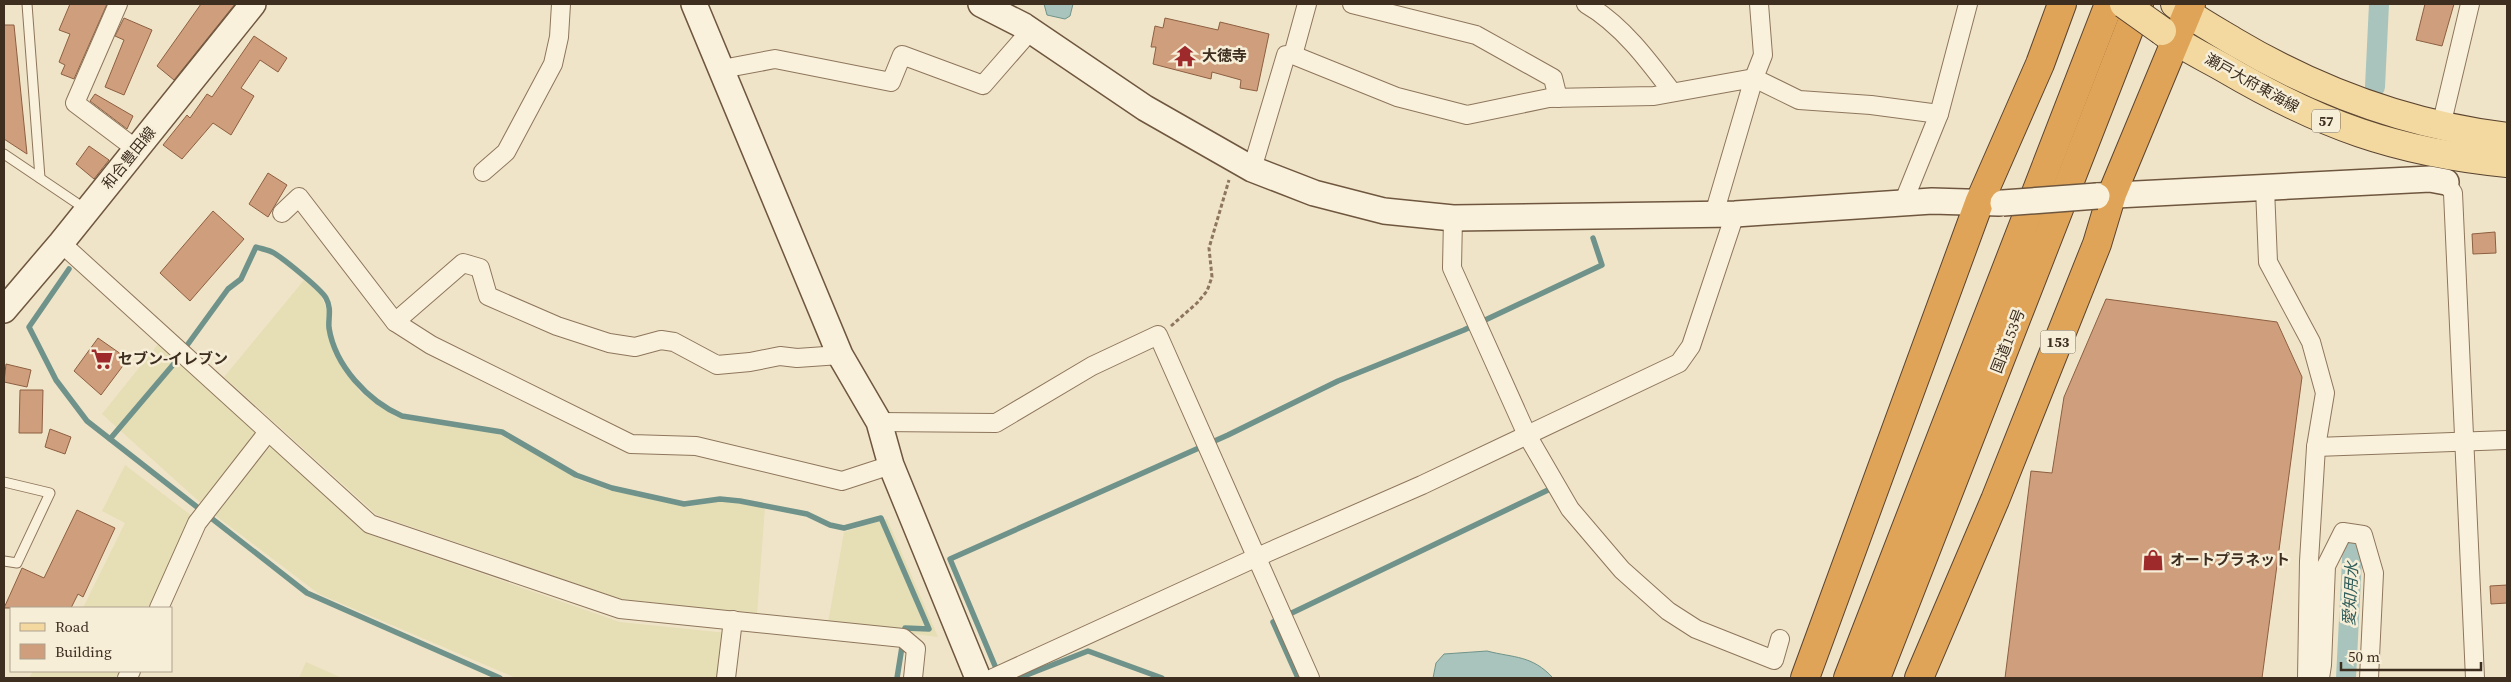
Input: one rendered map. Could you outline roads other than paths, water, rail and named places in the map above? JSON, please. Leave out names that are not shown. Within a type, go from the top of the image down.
[{"type":"highway","points":[[1805,678],[1991,203],[2062,4]]},
{"type":"highway","name":"国道153号","points":[[1848,678],[2109,4]]},
{"type":"highway","name":"国道153号","points":[[1876,678],[2139,4]]},
{"type":"highway","name":"153","points":[[1919,678],[1995,500],[2098,244],[2105,195],[2182,6]]},
{"type":"main road","name":"瀬戸大府東海線","points":[[2124,4],[2169,36],[2302,110],[2357,133],[2439,155],[2507,163]]},
{"type":"main road","name":"瀬戸大府東海線","points":[[2182,6],[2284,70],[2320,87],[2399,114],[2442,126],[2507,137]]},
{"type":"street","points":[[118,4],[75,102],[136,149]]},
{"type":"street","name":"和合豊田線","points":[[4,310],[88,210],[253,4]]},
{"type":"street","points":[[483,172],[506,152],[553,64],[559,37],[561,4]]},
{"type":"street","points":[[694,4],[840,355],[879,422],[892,464],[978,678]]},
{"type":"street","points":[[981,4],[1031,30],[1145,108],[1243,164],[1314,193],[1384,211],[1453,218],[1724,214],[1932,201],[1991,203],[2105,195],[2430,179],[2446,182],[2452,192],[2475,678]]},
{"type":"street","points":[[1294,55],[1307,4]]},
{"type":"street","points":[[1352,4],[1476,35],[1553,78],[1558,98]]},
{"type":"street","points":[[1586,4],[1608,19],[1648,59],[1672,92]]},
{"type":"street","points":[[993,678],[1255,558],[1422,485],[1679,363],[1691,346],[1724,214],[1754,78],[1763,55],[1759,4]]},
{"type":"street","points":[[1903,203],[1938,114],[1968,4]]},
{"type":"street","points":[[2442,126],[2470,4]]},
{"type":"street","points":[[722,69],[775,59],[891,82],[902,55],[983,85],[1031,30]]},
{"type":"street","points":[[1243,164],[1273,105],[1282,63],[1286,55],[1294,55],[1397,97],[1467,115],[1558,98],[1635,97],[1754,78],[1799,100],[1871,104],[1938,114]]},
{"type":"street","points":[[2265,188],[2268,262],[2311,342],[2325,393],[2316,447],[2308,562],[2307,678]]},
{"type":"street","points":[[282,213],[299,197],[395,322],[431,345],[631,444],[696,446],[842,481],[892,464]]},
{"type":"street","points":[[1453,218],[1452,268],[1527,436],[1570,509],[1622,570],[1668,611],[1696,629],[1774,660],[1780,639]]},
{"type":"street","points":[[61,243],[370,524],[620,609],[903,638],[916,649],[912,678]]},
{"type":"street","points":[[395,322],[464,263],[480,268],[488,296],[557,326],[609,343],[636,347],[661,340],[674,342],[716,365],[750,362],[780,356],[797,358],[840,355]]},
{"type":"street","points":[[879,422],[996,423],[1092,366],[1158,335],[1255,558],[1310,678]]},
{"type":"street","points":[[159,607],[197,523],[268,432]]},
{"type":"street","points":[[2316,447],[2507,440]]},
{"type":"street","points":[[2320,678],[2326,566],[2343,532],[2363,535],[2374,573],[2369,678]]},
{"type":"street","points":[[726,678],[734,620]]},
{"type":"lane","points":[[26,4],[40,178]]},
{"type":"lane","points":[[4,154],[88,210]]},
{"type":"lane","points":[[4,482],[50,493],[17,564],[4,561]]},
{"type":"water","points":[[1044,4],[1073,4],[1070,16],[1065,19],[1047,15]]},
{"type":"water","points":[[1487,651],[1530,661],[1538,665],[1553,678],[1433,678],[1436,663],[1444,654]]},
{"type":"waterway","name":"愛知用水","points":[[2375,87],[2379,4]]},
{"type":"waterway","points":[[998,673],[950,559],[1228,435],[1338,381],[1464,330],[1602,265],[1593,238]]},
{"type":"waterway","points":[[110,439],[172,366],[228,289],[241,279],[256,247],[268,250],[294,268],[323,294],[329,306],[329,328],[332,342],[346,369],[366,392],[402,416],[502,432],[576,475],[612,488],[684,504],[720,499],[740,501],[807,514],[830,525],[844,528],[881,518],[929,629],[905,628],[897,678]]},
{"type":"waterway","points":[[69,269],[29,327],[56,380],[87,421],[307,593],[500,678]]},
{"type":"waterway","points":[[1298,678],[1273,622],[1548,490]]},
{"type":"waterway","name":"愛知用水","points":[[2346,678],[2353,540]]},
{"type":"waterway","points":[[1019,678],[1088,651],[1162,678]]},
{"type":"place","name":"大徳寺","points":[[1185,56]]},
{"type":"place","name":"セブン-イレブン","points":[[102,359]]},
{"type":"place","name":"オートプラネット","points":[[2153,560]]}]
